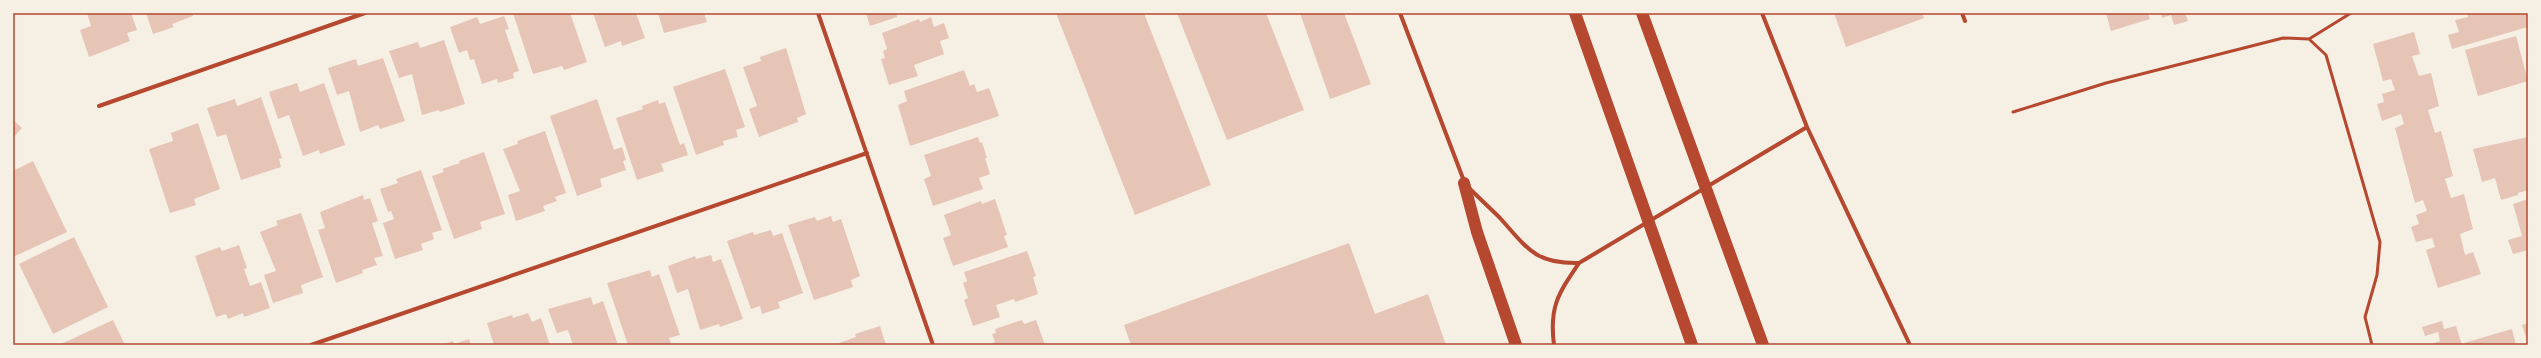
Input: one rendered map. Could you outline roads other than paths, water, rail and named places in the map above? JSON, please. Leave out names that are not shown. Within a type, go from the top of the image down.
[{"type":"highway","points":[[1575,13],[1692,345]]},
{"type":"highway","points":[[1642,13],[1762,342]]},
{"type":"highway","points":[[1464,183],[1477,232],[1516,345]]},
{"type":"street","points":[[99,106],[365,13]]},
{"type":"street","points":[[818,13],[933,345]]},
{"type":"street","points":[[1400,13],[1464,183],[1500,219],[1519,242],[1538,256],[1562,263],[1579,263]]},
{"type":"street","points":[[1762,13],[1807,127],[1910,345]]},
{"type":"street","points":[[1962,13],[1965,21]]},
{"type":"street","points":[[1554,345],[1553,309],[1564,285],[1579,263],[1807,127]]},
{"type":"street","points":[[311,345],[867,154]]},
{"type":"lane","points":[[2013,112],[2106,83],[2283,38],[2309,39],[2351,13]]},
{"type":"lane","points":[[2309,39],[2326,55],[2380,242],[2377,275],[2365,317],[2372,345]]}]
